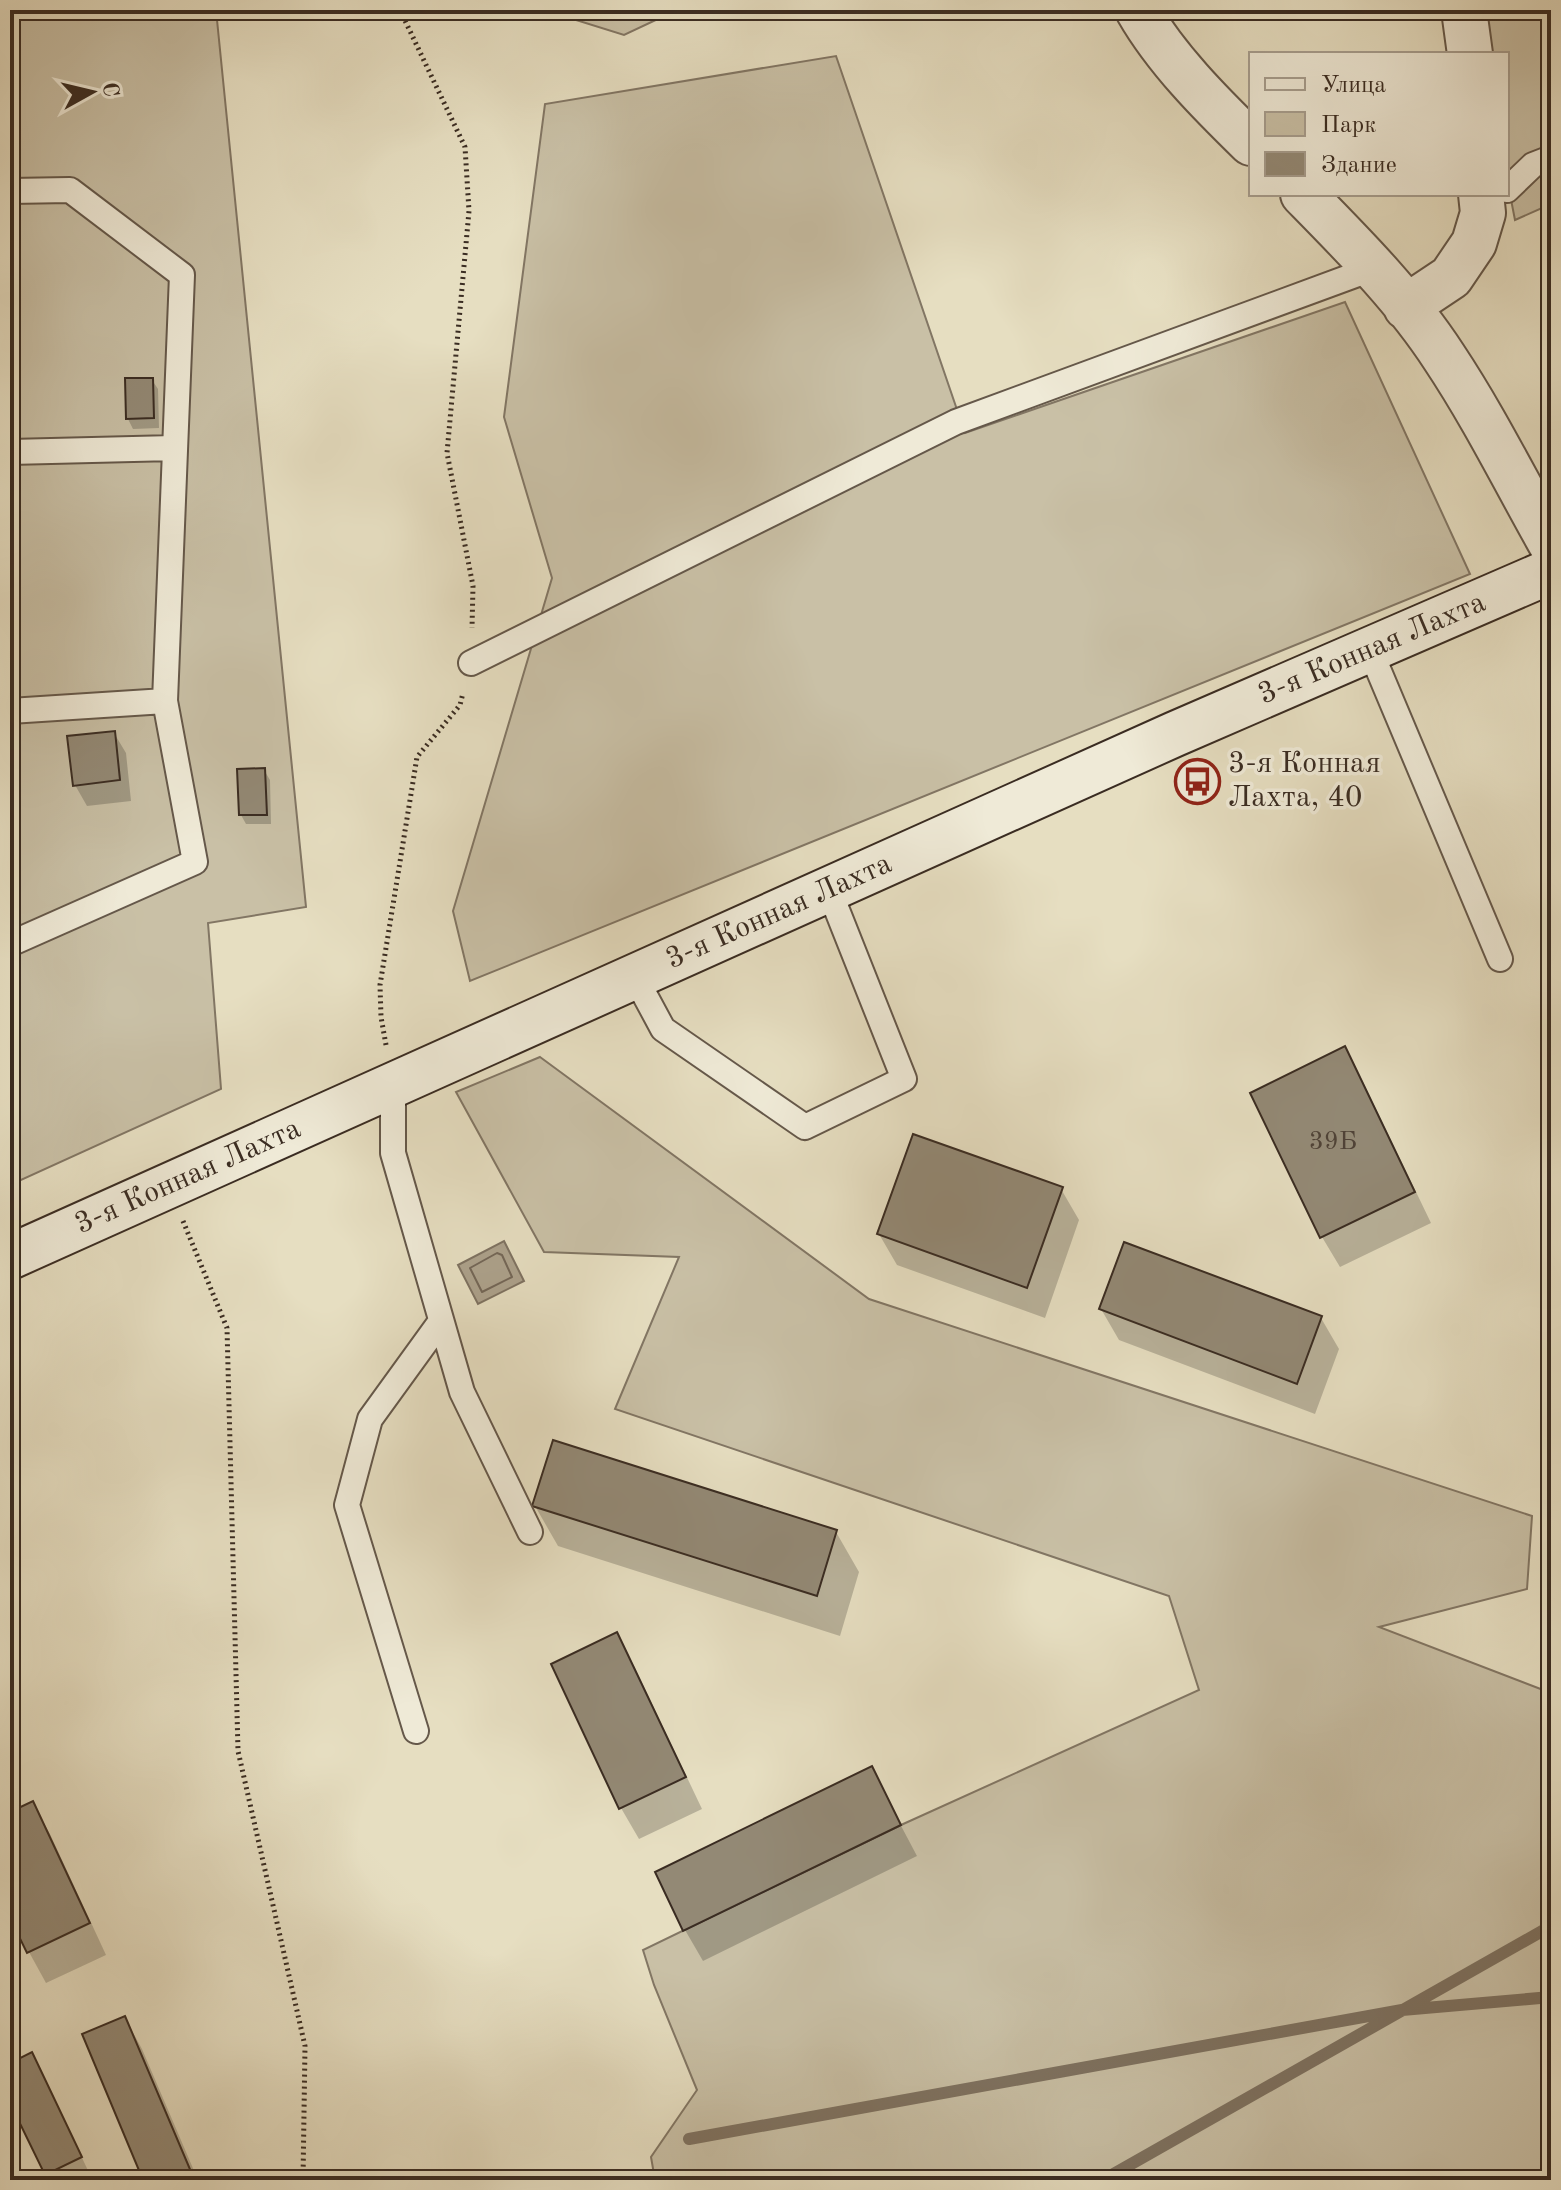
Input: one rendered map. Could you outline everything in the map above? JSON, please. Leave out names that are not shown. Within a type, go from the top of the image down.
[{"type":"main road","points":[[1138,10],[1209,103],[1249,141]]},
{"type":"main road","points":[[1464,10],[1470,52]]},
{"type":"main road","points":[[1305,196],[1374,268],[1443,355],[1551,544]]},
{"type":"main road","points":[[1406,307],[1451,277],[1474,243],[1493,198]]},
{"type":"main road","name":"3-я Конная Лахта","points":[[10,1257],[1175,734],[1551,571]]},
{"type":"lane","points":[[1509,185],[1533,165],[1551,158]]},
{"type":"lane","points":[[10,191],[70,190],[182,275],[165,701],[195,862],[10,944]]},
{"type":"lane","points":[[471,663],[956,422],[1374,268]]},
{"type":"lane","points":[[10,452],[174,448]]},
{"type":"lane","points":[[1370,650],[1500,959]]},
{"type":"lane","points":[[10,711],[165,701]]},
{"type":"lane","points":[[635,977],[663,1029],[805,1127],[904,1079],[829,890]]},
{"type":"lane","points":[[393,1085],[393,1153],[462,1392],[530,1532]]},
{"type":"lane","points":[[416,1731],[347,1505],[370,1419],[441,1321]]},
{"type":"path","points":[[393,1085],[381,1017],[380,985],[417,757],[460,705],[471,663],[473,586],[447,453],[469,211],[465,147],[400,10]]},
{"type":"path","points":[[169,1186],[227,1328],[238,1751],[305,2046],[303,2180]]},
{"type":"green space","points":[[10,10],[216,10],[306,907],[208,923],[221,1089],[10,1185]]},
{"type":"green space","points":[[544,10],[677,10],[624,35]]},
{"type":"green space","points":[[1475,10],[1551,10],[1551,204],[1515,220],[1509,189],[1509,52],[1483,52]]},
{"type":"green space","points":[[836,56],[965,433],[1345,302],[1470,574],[470,981],[453,911],[552,578],[504,417],[545,104]]},
{"type":"green space","points":[[540,1057],[869,1299],[1532,1516],[1527,1589],[1379,1627],[1551,1693],[1551,2180],[655,2180],[651,2157],[697,2090],[643,1950],[901,1825],[1199,1690],[1169,1596],[615,1409],[679,1257],[544,1252],[456,1092]]},
{"type":"water","points":[[504,1241],[524,1281],[478,1304],[458,1265]]},
{"type":"building","points":[[125,378],[153,378],[154,418],[126,419]]},
{"type":"building","points":[[115,731],[120,780],[73,786],[67,736]]},
{"type":"building","points":[[265,768],[267,815],[239,815],[237,769]]},
{"type":"building","points":[[1345,1046],[1415,1192],[1320,1238],[1250,1093]]},
{"type":"building","points":[[913,1134],[1063,1187],[1027,1288],[877,1234]]},
{"type":"building","points":[[1124,1242],[1322,1316],[1297,1384],[1099,1309]]},
{"type":"building","points":[[553,1440],[837,1530],[817,1596],[532,1506]]},
{"type":"building","points":[[617,1632],[686,1777],[619,1809],[551,1664]]},
{"type":"building","points":[[872,1766],[901,1825],[683,1931],[655,1872]]},
{"type":"building","points":[[33,1801],[90,1923],[27,1953],[10,1918],[10,1812]]},
{"type":"building","points":[[125,2016],[192,2174],[177,2180],[143,2180],[82,2034]]},
{"type":"building","points":[[32,2052],[82,2157],[45,2175],[10,2103],[10,2063]]},
{"type":"waterway","points":[[1103,2180],[1551,1926]]},
{"type":"waterway","points":[[689,2139],[1402,2010],[1551,1997]]},
{"type":"place","name":"3-я Конная Лахта, 40","points":[[1197,781]]}]
